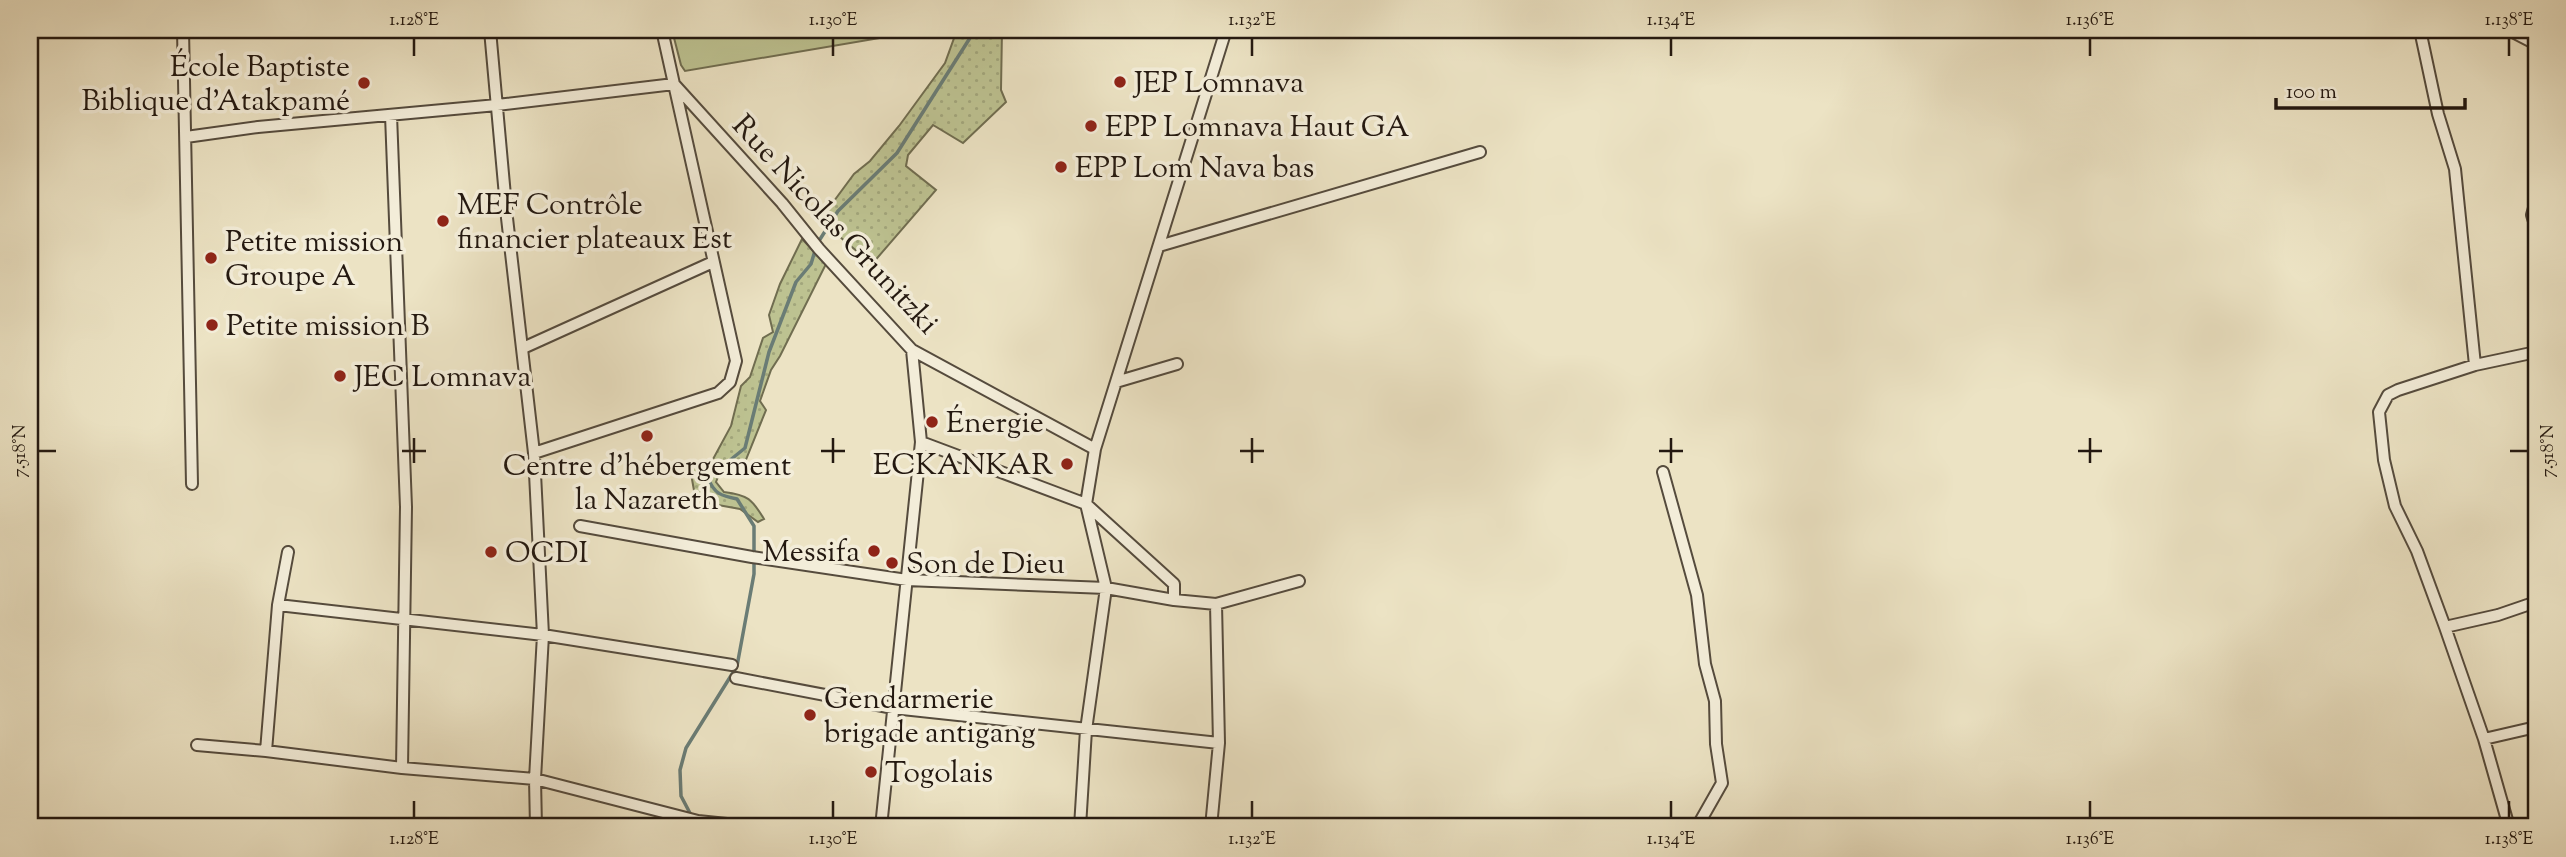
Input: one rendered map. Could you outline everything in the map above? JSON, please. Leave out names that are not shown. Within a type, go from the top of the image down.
[{"type":"street","points":[[183,30],[192,484]]},
{"type":"street","points":[[491,30],[507,219],[534,453],[543,635],[535,779],[536,827]]},
{"type":"street","name":"Rue Nicolas Grunitzki","points":[[662,30],[674,84],[912,350],[1095,449]]},
{"type":"street","points":[[1080,827],[1086,730],[1105,587],[1086,504],[1095,449],[1226,30]]},
{"type":"street","points":[[2420,30],[2438,114],[2455,169],[2474,365]]},
{"type":"street","points":[[2509,30],[2536,44]]},
{"type":"street","points":[[186,137],[674,84],[736,361],[730,382],[718,393],[534,453]]},
{"type":"street","points":[[391,115],[406,506],[402,768]]},
{"type":"street","points":[[1159,246],[1480,152]]},
{"type":"street","points":[[2536,178],[2536,188]]},
{"type":"street","points":[[2536,201],[2532,215],[2536,228]]},
{"type":"street","points":[[523,348],[713,262]]},
{"type":"street","points":[[881,827],[921,442],[912,350]]},
{"type":"street","points":[[2509,827],[2484,739],[2445,627],[2417,551],[2395,506],[2384,460],[2379,412],[2388,395],[2399,390],[2474,365],[2536,352]]},
{"type":"street","points":[[1116,382],[1177,364]]},
{"type":"street","points":[[921,442],[1086,504],[1174,584],[1174,600]]},
{"type":"street","points":[[1663,472],[1697,595],[1705,664],[1715,701],[1716,744],[1722,783],[1697,827]]},
{"type":"street","points":[[580,526],[907,580],[1105,587],[1174,600],[1216,604],[1299,581]]},
{"type":"street","points":[[266,751],[278,605],[288,552]]},
{"type":"street","points":[[2445,627],[2498,615],[2536,602]]},
{"type":"street","points":[[1210,827],[1219,744],[1216,604]]},
{"type":"street","points":[[278,605],[543,635],[732,665]]},
{"type":"street","points":[[736,678],[893,708],[1219,744]]},
{"type":"street","points":[[2484,739],[2536,727]]},
{"type":"street","points":[[197,745],[402,768],[535,779],[698,821],[756,827]]},
{"type":"green space","points":[[672,30],[914,30],[915,32],[685,71]]},
{"type":"green space","points":[[957,30],[1002,30],[1001,90],[1006,102],[963,143],[933,125],[908,155],[906,166],[936,190],[872,264],[820,220],[854,174],[870,161],[899,126],[945,63]]},
{"type":"green space","points":[[802,239],[826,264],[771,370],[760,401],[766,410],[743,467],[718,477],[716,482],[724,492],[739,495],[752,502],[764,519],[758,522],[740,509],[707,503],[695,496],[690,468],[692,462],[712,461],[731,426],[741,386],[750,377],[763,338],[773,332],[769,315],[780,284]]},
{"type":"waterway","points":[[691,815],[681,796],[680,770],[686,748],[737,666],[754,574],[754,526],[737,499],[719,493],[708,478],[745,448],[769,352],[796,282],[811,264],[817,244],[838,211],[897,153],[975,30]]},
{"type":"place","name":"JEP Lomnava","points":[[1120,82]]},
{"type":"place","name":"École Baptiste Biblique d'Atakpamé","points":[[364,83]]},
{"type":"place","name":"EPP Lomnava Haut GA","points":[[1091,126]]},
{"type":"place","name":"EPP Lom Nava bas","points":[[1061,167]]},
{"type":"place","name":"MEF Contrôle financier plateaux Est","points":[[443,221]]},
{"type":"place","name":"Petite mission Groupe A","points":[[211,258]]},
{"type":"place","name":"Petite mission B","points":[[212,325]]},
{"type":"place","name":"JEC Lomnava","points":[[340,376]]},
{"type":"place","name":"Énergie","points":[[932,422]]},
{"type":"place","name":"Centre d'hébergement la Nazareth","points":[[647,436]]},
{"type":"place","name":"ECKANKAR","points":[[1067,464]]},
{"type":"place","name":"Messifa","points":[[874,551]]},
{"type":"place","name":"OCDI","points":[[491,552]]},
{"type":"place","name":"Son de Dieu","points":[[892,563]]},
{"type":"place","name":"Gendarmerie brigade antigang","points":[[810,715]]},
{"type":"place","name":"Togolais","points":[[871,772]]}]
